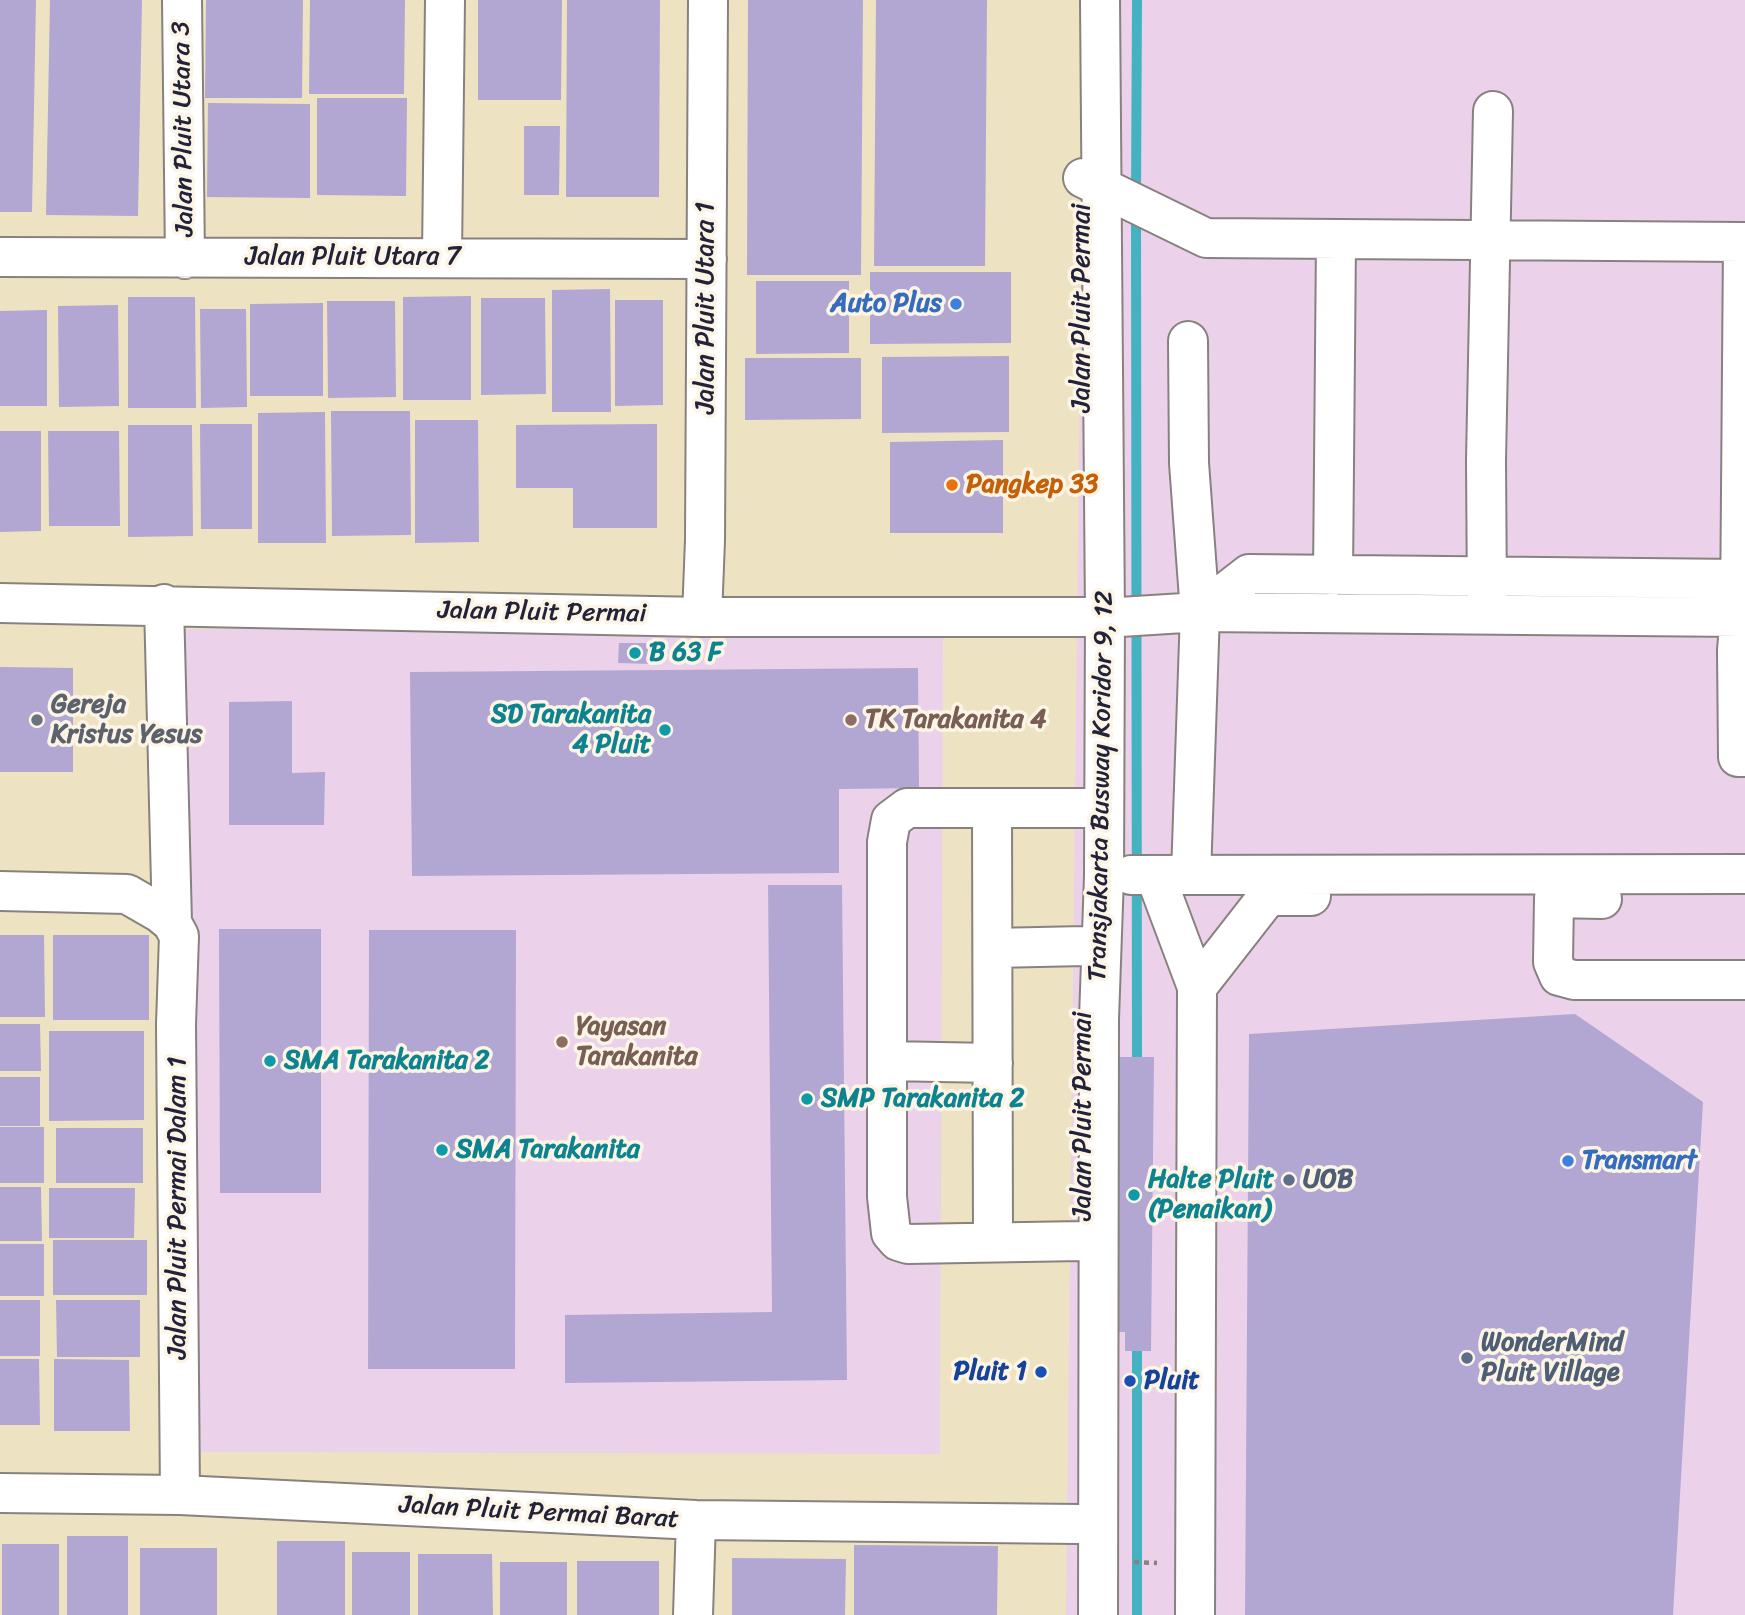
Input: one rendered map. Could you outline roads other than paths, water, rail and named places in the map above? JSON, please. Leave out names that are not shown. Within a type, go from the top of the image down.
[{"type":"street","name":"Jalan Pluit Utara 3","points":[[183,0],[185,258]]},
{"type":"street","points":[[442,256],[445,0]]},
{"type":"street","name":"Jalan Pluit Utara 1","points":[[702,617],[708,0]]},
{"type":"street","name":"Jalan Pluit Permai","points":[[1078,1615],[1084,946],[1134,875],[1084,808],[1103,617],[1092,182],[1080,0]]},
{"type":"street","points":[[1100,0],[1092,182],[1206,237],[1743,242],[1741,711],[1738,757],[1745,757]]},
{"type":"street","points":[[1487,615],[1486,460],[1493,111]]},
{"type":"street","points":[[1332,576],[1336,239]]},
{"type":"street","name":"Jalan Pluit Utara 7","points":[[0,257],[707,258]]},
{"type":"street","points":[[1188,341],[1186,613],[1134,875],[1197,987],[1195,1615]]},
{"type":"street","points":[[1186,613],[1249,574],[1740,579]]},
{"type":"street","name":"Jalan Pluit Permai","points":[[0,603],[164,604],[702,617],[1103,617],[1186,613],[1740,617]]},
{"type":"street","name":"Jalan Pluit Permai Dalam 1","points":[[164,604],[172,923],[179,936],[176,1024],[180,1495]]},
{"type":"street","name":"Transjakarta Busway Koridor 9, 12","points":[[1098,1615],[1099,1019],[1134,875],[1103,617]]},
{"type":"street","points":[[1082,1241],[908,1244],[898,1241],[891,1233],[887,1197],[887,842],[891,820],[907,808],[1084,808]]},
{"type":"street","points":[[992,808],[993,1241]]},
{"type":"street","points":[[1134,875],[1745,874]]},
{"type":"street","points":[[0,891],[127,894],[145,902],[172,923]]},
{"type":"street","points":[[1197,987],[1268,896],[1745,900]]},
{"type":"street","points":[[1554,898],[1553,962],[1559,976],[1574,980],[1745,980]]},
{"type":"street","points":[[993,948],[1084,946]]},
{"type":"street","points":[[887,1061],[993,1063]]},
{"type":"street","name":"Jalan Pluit Permai Barat","points":[[0,1493],[180,1495],[696,1520],[1079,1524]]},
{"type":"street","points":[[694,1615],[696,1520]]},
{"type":"waterway","points":[[1136,195],[1137,0]]},
{"type":"waterway","points":[[1136,211],[1137,1070]]},
{"type":"waterway","points":[[1137,1338],[1137,1615]]},
{"type":"place","name":"Auto Plus","points":[[956,304]]},
{"type":"place","name":"Pangkep 33","points":[[952,485]]},
{"type":"place","name":"B 63 F","points":[[635,653]]},
{"type":"place","name":"Gereja Kristus Yesus","points":[[37,720]]},
{"type":"place","name":"TK Tarakanita 4","points":[[851,720]]},
{"type":"place","name":"SD Tarakanita 4 Pluit","points":[[665,730]]},
{"type":"place","name":"Yayasan Tarakanita","points":[[562,1042]]},
{"type":"place","name":"SMA Tarakanita 2","points":[[270,1061]]},
{"type":"place","name":"SMP Tarakanita 2","points":[[807,1099]]},
{"type":"place","name":"SMA Tarakanita","points":[[442,1150]]},
{"type":"place","name":"Transmart","points":[[1568,1161]]},
{"type":"place","name":"UOB","points":[[1289,1180]]},
{"type":"place","name":"Halte Pluit (Penaikan)","points":[[1134,1195]]},
{"type":"place","name":"WonderMind Pluit Village","points":[[1467,1358]]},
{"type":"place","name":"Pluit 1","points":[[1041,1372]]},
{"type":"place","name":"Pluit","points":[[1130,1381]]}]
